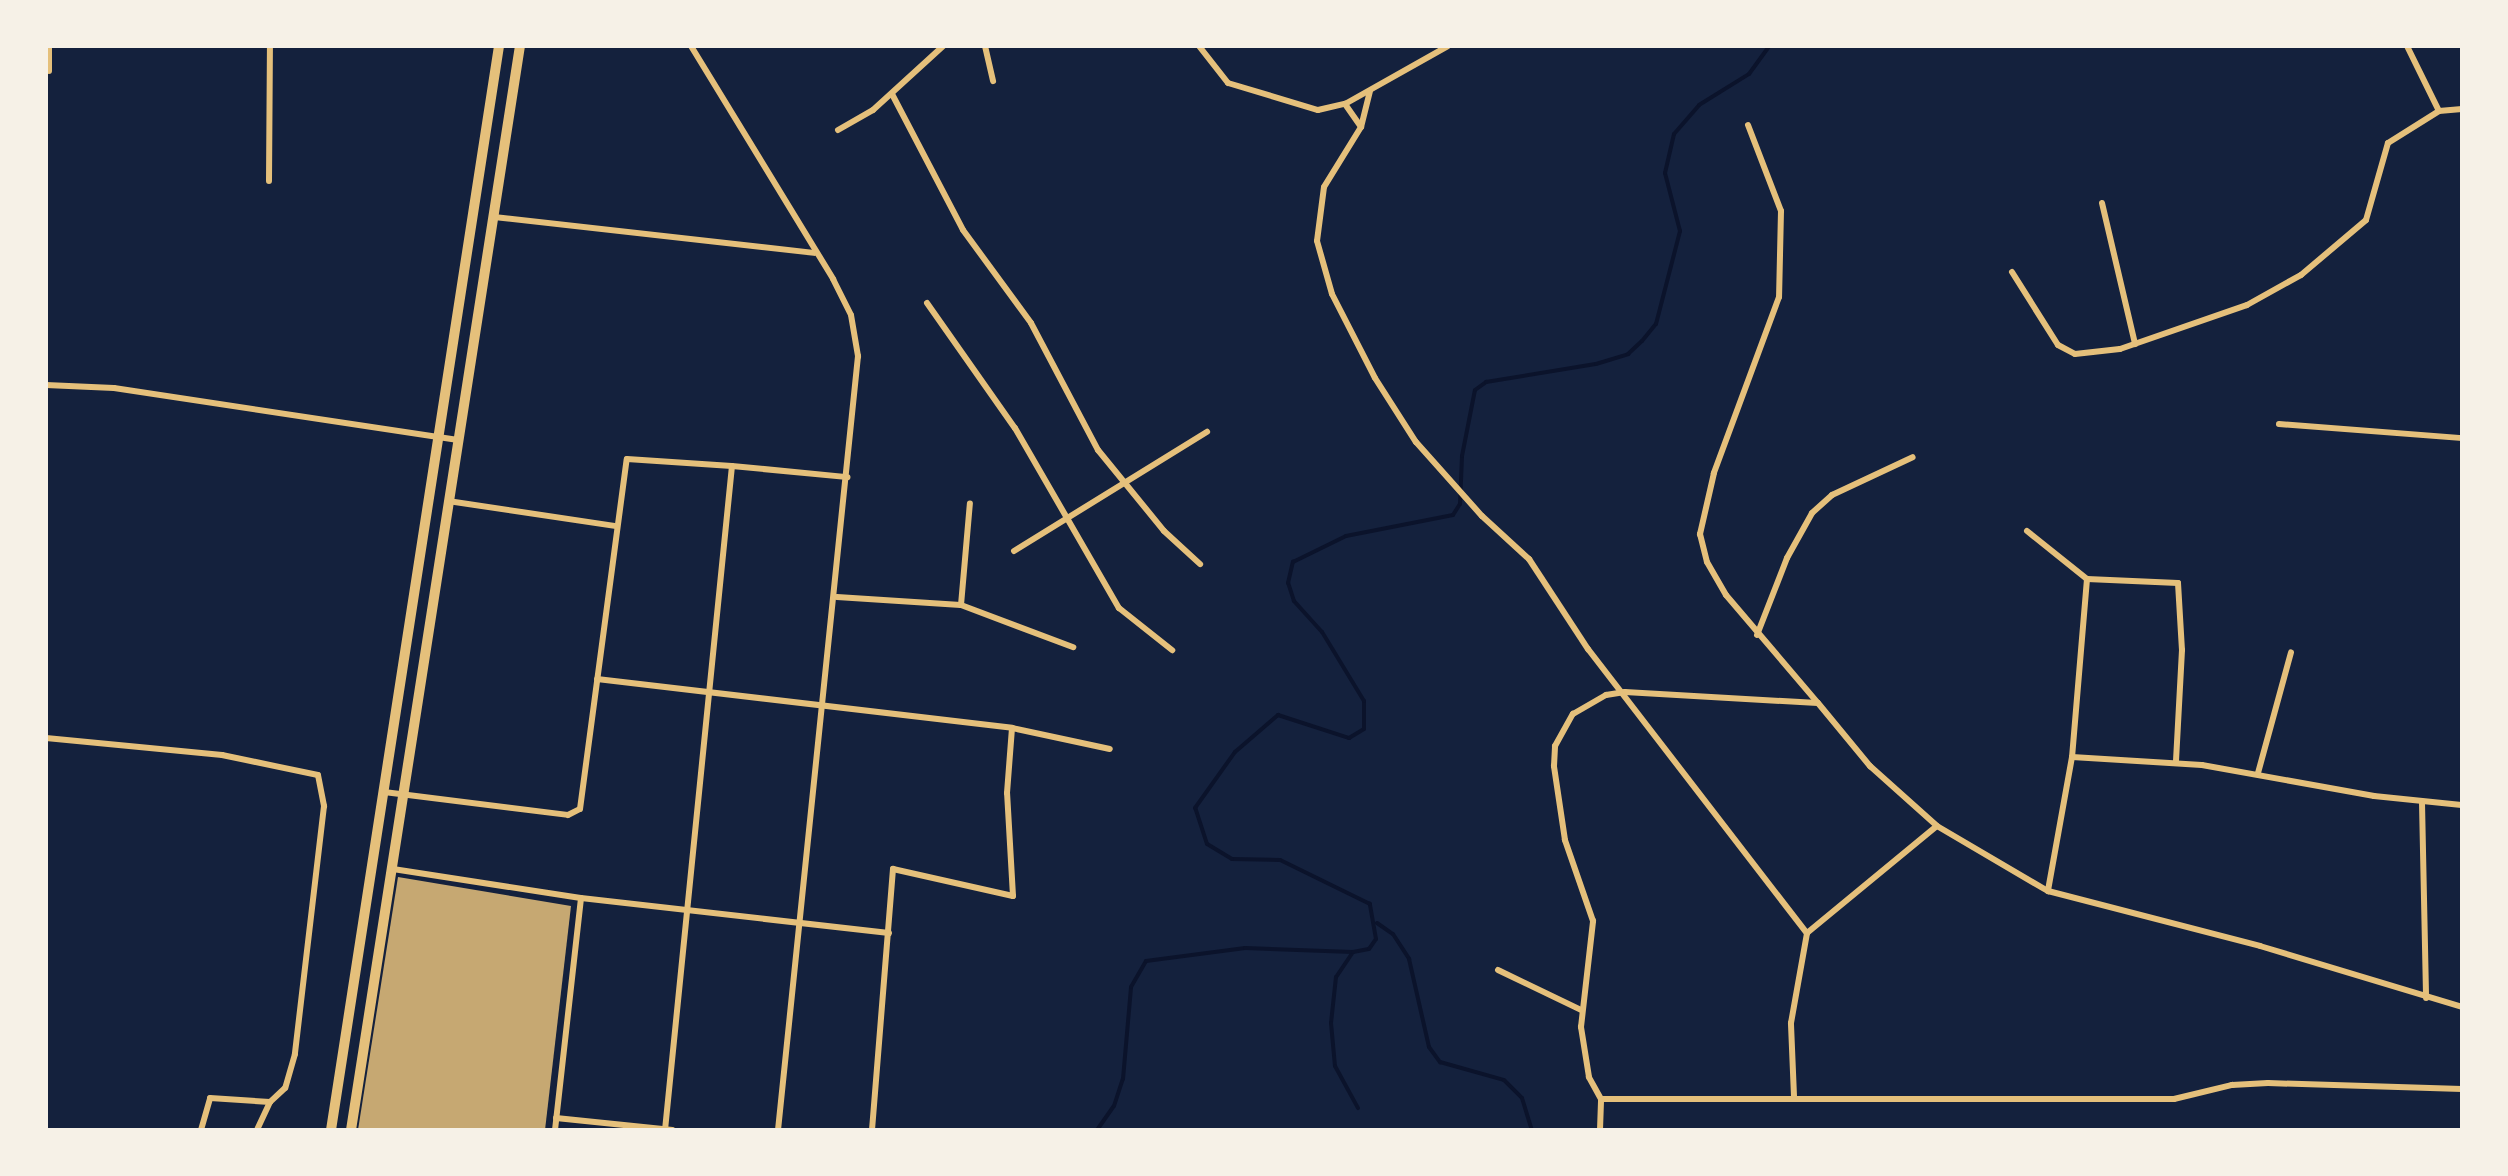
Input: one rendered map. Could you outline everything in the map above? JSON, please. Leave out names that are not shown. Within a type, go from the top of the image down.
[{"type":"main road","points":[[331,1130],[499,46]]},
{"type":"main road","points":[[351,1130],[406,795],[448,501],[520,46]]},
{"type":"street","points":[[49,46],[49,71]]},
{"type":"street","points":[[269,181],[270,46]]},
{"type":"street","points":[[691,46],[814,253],[833,279],[856,334],[858,371],[837,597],[778,1130]]},
{"type":"street","points":[[838,130],[892,94],[943,46]]},
{"type":"street","points":[[985,46],[993,81]]},
{"type":"street","points":[[1199,46],[1216,72],[1237,87],[1307,109],[1345,104],[1448,46]]},
{"type":"street","points":[[2407,46],[2439,111]]},
{"type":"street","points":[[1370,91],[1361,127],[1324,187],[1317,241],[1332,294],[1375,378],[1416,442],[1482,516],[1529,559],[1588,649],[1625,692],[1807,933]]},
{"type":"street","points":[[892,94],[963,230],[1031,323],[1070,405],[1124,483],[1200,564]]},
{"type":"street","points":[[1345,104],[1361,127]]},
{"type":"street","points":[[2012,272],[2064,352],[2099,354],[2247,305],[2301,275],[2366,220],[2388,143],[2439,111],[2462,109]]},
{"type":"street","points":[[1748,125],[1781,211],[1779,297],[1714,473],[1700,534],[1714,574],[1757,635],[1870,766],[1937,826],[2048,891],[2260,946],[2462,1007]]},
{"type":"street","points":[[2102,203],[2135,344]]},
{"type":"street","points":[[494,217],[814,253]]},
{"type":"street","points":[[927,303],[1015,428],[1119,608],[1172,650]]},
{"type":"street","points":[[46,385],[114,388],[458,440]]},
{"type":"street","points":[[2279,424],[2462,438]]},
{"type":"street","points":[[1014,551],[1207,432]]},
{"type":"street","points":[[1757,635],[1787,558],[1812,513],[1832,495],[1913,457]]},
{"type":"street","points":[[384,792],[568,815],[580,809],[627,459],[847,477]]},
{"type":"street","points":[[665,1130],[690,910],[732,466]]},
{"type":"street","points":[[448,501],[616,526]]},
{"type":"street","points":[[961,605],[970,503]]},
{"type":"street","points":[[2027,531],[2087,579],[2178,583],[2182,650],[2176,762]]},
{"type":"street","points":[[2048,891],[2072,757],[2087,579]]},
{"type":"street","points":[[837,597],[961,605],[1073,647]]},
{"type":"street","points":[[2258,773],[2291,652]]},
{"type":"street","points":[[597,679],[711,688],[1012,728],[1110,749]]},
{"type":"street","points":[[1600,1130],[1601,1099],[1589,1077],[1581,1010],[1593,921],[1565,840],[1555,785],[1555,746],[1573,714],[1606,695],[1625,692],[1818,703]]},
{"type":"street","points":[[872,1130],[893,869],[1013,896],[1007,793],[1012,728]]},
{"type":"street","points":[[46,738],[222,755],[318,775],[324,806],[295,1054],[285,1088],[270,1102],[257,1130]]},
{"type":"street","points":[[2072,757],[2176,762],[2258,773],[2422,803],[2462,805]]},
{"type":"street","points":[[2422,803],[2426,998]]},
{"type":"street","points":[[1794,1096],[1791,1023],[1807,933],[1937,826]]},
{"type":"street","points":[[393,869],[581,898],[889,933]]},
{"type":"street","points":[[555,1130],[581,898]]},
{"type":"street","points":[[1498,970],[1581,1010]]},
{"type":"street","points":[[1601,1099],[1794,1096],[2174,1099],[2232,1085],[2268,1083],[2462,1089]]},
{"type":"street","points":[[201,1130],[210,1098],[270,1102]]},
{"type":"street","points":[[556,1118],[672,1130]]},
{"type":"building","points":[[398,877],[571,906],[545,1130],[358,1130]]},
{"type":"waterway","points":[[1097,1130],[1114,1106],[1123,1079],[1131,987],[1146,961],[1245,948],[1353,952],[1369,949],[1376,939],[1370,904],[1280,860],[1232,859],[1207,844],[1195,808],[1235,752],[1278,715],[1349,738],[1364,729],[1364,701],[1322,632],[1294,601],[1288,583],[1293,562],[1346,536],[1453,515],[1460,504],[1462,456],[1475,390],[1486,382],[1596,364],[1628,354],[1642,341],[1656,324],[1680,231],[1665,173],[1674,134],[1699,105],[1749,74],[1769,46]]},
{"type":"waterway","points":[[1377,923],[1393,934],[1409,959],[1429,1047],[1440,1062],[1504,1080],[1522,1098],[1532,1130]]},
{"type":"waterway","points":[[1353,952],[1336,977],[1331,1023],[1335,1066],[1358,1108]]}]
